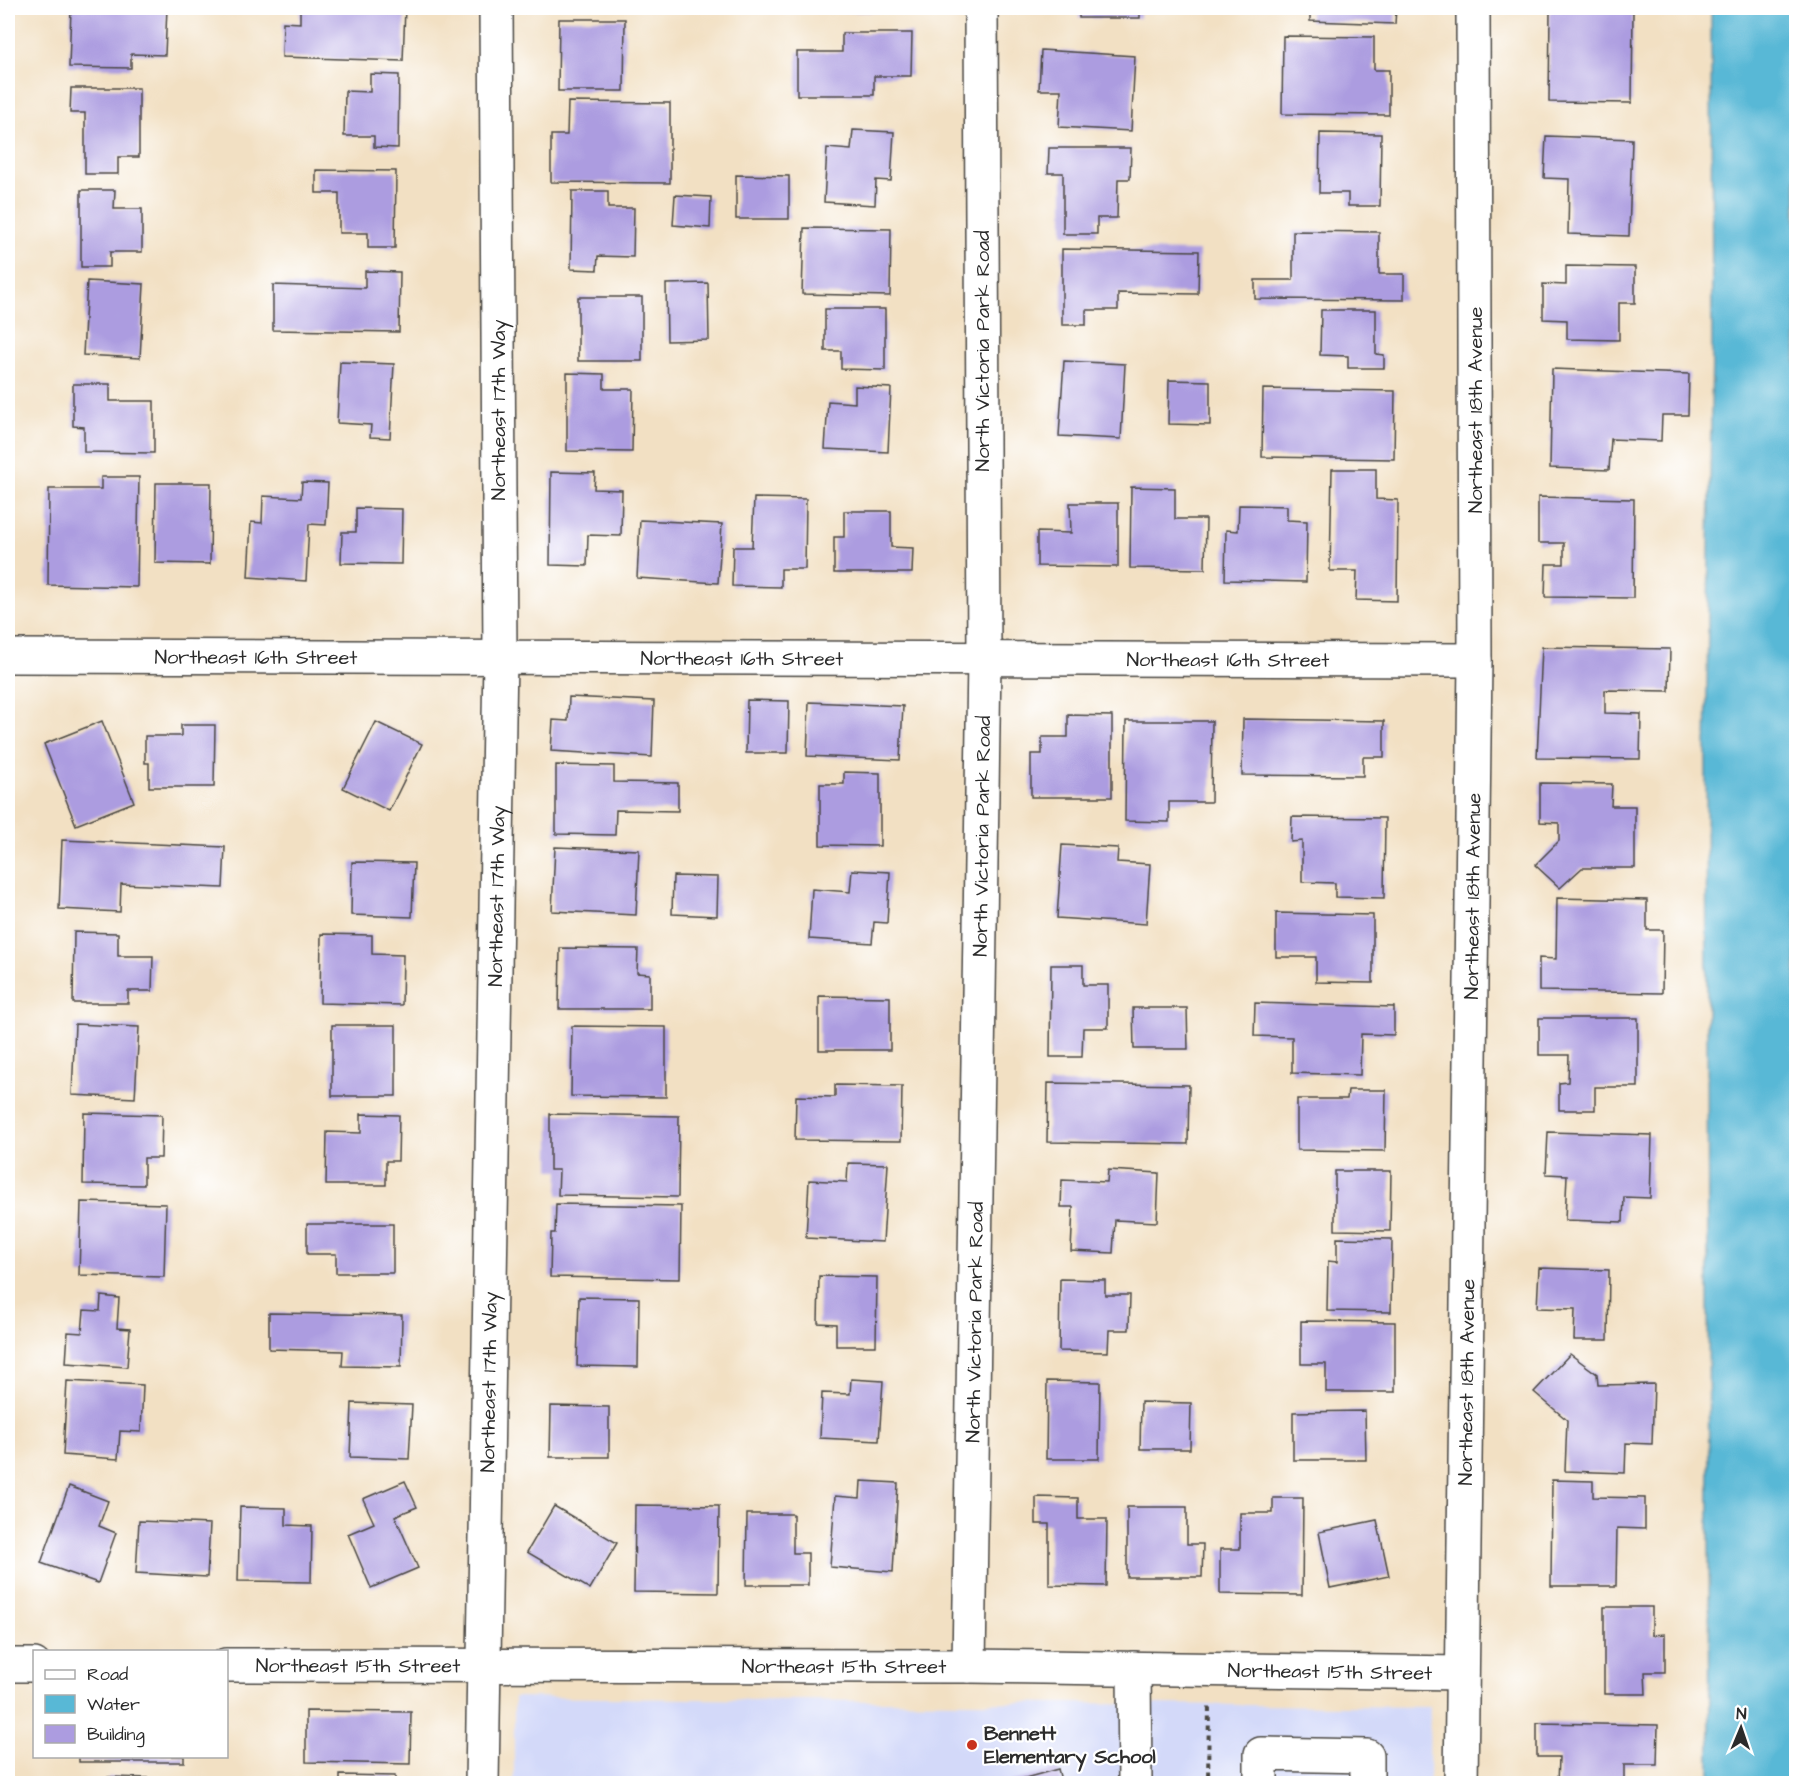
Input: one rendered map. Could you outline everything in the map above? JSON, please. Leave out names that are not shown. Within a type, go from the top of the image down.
[{"type":"street","name":"Northeast 17th Way","points":[[482,1784],[482,1666],[500,657],[496,8]]},
{"type":"street","name":"North Victoria Park Road","points":[[969,1666],[984,659],[981,8]]},
{"type":"street","name":"Northeast 18th Avenue","points":[[1461,1784],[1475,660],[1473,8]]},
{"type":"street","name":"Northeast 16th Street","points":[[8,656],[1475,660]]},
{"type":"street","points":[[8,1665],[33,1665]]},
{"type":"street","name":"Northeast 15th Street","points":[[228,1665],[969,1666],[1462,1673]]},
{"type":"street","points":[[1134,1668],[1135,1784]]},
{"type":"street","points":[[1261,1784],[1261,1754],[1367,1756],[1367,1784]]},
{"type":"path","points":[[1208,1784],[1209,1700]]},
{"type":"shaded area","name":"Bennett Elementary School","points":[[514,1697],[1430,1707],[1429,1783],[514,1784]]},
{"type":"water","points":[[1711,8],[1796,8],[1796,1784],[1710,1783],[1706,757],[1712,351]]},
{"type":"building","points":[[71,8],[167,8],[165,55],[131,54],[131,68],[69,67]]},
{"type":"building","points":[[300,8],[405,8],[403,61],[282,57],[283,22],[300,23]]},
{"type":"building","points":[[819,8],[892,8],[892,12],[819,12]]},
{"type":"building","points":[[1079,8],[1140,8],[1140,18],[1079,18]]},
{"type":"building","points":[[1310,8],[1396,8],[1395,24],[1310,21]]},
{"type":"building","points":[[1550,10],[1633,10],[1632,103],[1549,102]]},
{"type":"building","points":[[559,19],[625,19],[624,91],[558,91]]},
{"type":"building","points":[[842,33],[912,33],[911,76],[874,76],[874,95],[797,95],[797,52],[842,52]]},
{"type":"building","points":[[1283,36],[1374,37],[1374,70],[1389,70],[1389,115],[1282,114]]},
{"type":"building","points":[[1041,50],[1135,56],[1131,131],[1059,127],[1061,90],[1039,90]]},
{"type":"building","points":[[370,74],[399,75],[398,148],[374,147],[374,136],[344,136],[345,91],[370,92]]},
{"type":"building","points":[[71,88],[139,88],[139,157],[118,157],[118,174],[85,174],[85,113],[70,113]]},
{"type":"building","points":[[568,102],[670,103],[670,183],[551,182],[551,135],[567,135]]},
{"type":"building","points":[[853,130],[894,132],[891,181],[876,180],[875,205],[824,202],[827,148],[851,150]]},
{"type":"building","points":[[1320,133],[1381,134],[1380,206],[1348,206],[1348,193],[1319,193]]},
{"type":"building","points":[[1546,136],[1632,139],[1629,236],[1568,234],[1569,179],[1544,178]]},
{"type":"building","points":[[1049,148],[1131,148],[1130,179],[1118,179],[1117,218],[1097,218],[1097,234],[1063,234],[1063,173],[1048,173]]},
{"type":"building","points":[[316,170],[396,171],[395,248],[368,248],[368,233],[339,233],[339,193],[316,193]]},
{"type":"building","points":[[736,175],[789,176],[789,219],[736,219]]},
{"type":"building","points":[[81,190],[115,190],[114,209],[142,209],[142,252],[110,252],[110,267],[81,267]]},
{"type":"building","points":[[572,191],[608,191],[608,208],[634,208],[633,257],[598,256],[597,270],[571,269]]},
{"type":"building","points":[[675,195],[711,197],[710,228],[673,225]]},
{"type":"building","points":[[804,228],[891,229],[890,296],[802,294]]},
{"type":"building","points":[[1293,231],[1379,232],[1379,274],[1404,274],[1404,300],[1255,299],[1255,280],[1293,280]]},
{"type":"building","points":[[1062,249],[1199,251],[1198,294],[1118,293],[1118,310],[1086,310],[1086,325],[1062,325]]},
{"type":"building","points":[[1566,266],[1635,267],[1635,303],[1619,303],[1619,340],[1567,339],[1567,320],[1543,319],[1543,284],[1566,285]]},
{"type":"building","points":[[365,271],[400,272],[399,332],[273,330],[273,285],[365,288]]},
{"type":"building","points":[[87,281],[144,284],[140,358],[83,355]]},
{"type":"building","points":[[708,283],[709,340],[667,341],[666,284]]},
{"type":"building","points":[[578,297],[642,297],[642,361],[578,361]]},
{"type":"building","points":[[825,309],[885,309],[885,370],[841,369],[841,351],[825,351]]},
{"type":"building","points":[[1321,310],[1376,310],[1376,354],[1384,355],[1384,368],[1348,368],[1348,356],[1320,355]]},
{"type":"building","points":[[1064,361],[1125,364],[1121,439],[1059,436]]},
{"type":"building","points":[[340,362],[394,364],[390,438],[370,437],[371,425],[337,423]]},
{"type":"building","points":[[1552,369],[1689,374],[1688,415],[1662,415],[1661,441],[1611,439],[1609,470],[1550,468]]},
{"type":"building","points":[[567,373],[604,374],[604,389],[633,389],[632,452],[567,451]]},
{"type":"building","points":[[1169,380],[1210,381],[1210,425],[1168,424]]},
{"type":"building","points":[[73,384],[110,384],[110,401],[154,401],[154,453],[84,452],[84,427],[73,426]]},
{"type":"building","points":[[855,386],[891,388],[888,452],[825,449],[828,401],[855,403]]},
{"type":"building","points":[[1263,389],[1395,391],[1394,459],[1262,457]]},
{"type":"building","points":[[1332,469],[1376,469],[1376,499],[1398,500],[1397,601],[1356,600],[1357,571],[1330,571]]},
{"type":"building","points":[[551,472],[595,473],[594,489],[622,490],[621,536],[588,535],[587,566],[550,565]]},
{"type":"building","points":[[101,477],[139,477],[137,587],[48,585],[49,489],[101,489]]},
{"type":"building","points":[[302,482],[328,483],[326,525],[309,524],[306,581],[248,577],[251,522],[262,523],[263,496],[301,498]]},
{"type":"building","points":[[156,483],[211,483],[210,564],[155,563]]},
{"type":"building","points":[[1131,487],[1175,488],[1175,519],[1206,519],[1205,569],[1130,568]]},
{"type":"building","points":[[1538,497],[1634,499],[1633,598],[1545,597],[1546,564],[1564,564],[1564,543],[1538,543]]},
{"type":"building","points":[[754,498],[806,499],[805,569],[781,569],[781,587],[732,586],[733,547],[752,547]]},
{"type":"building","points":[[1070,503],[1118,503],[1118,567],[1037,566],[1037,532],[1071,533]]},
{"type":"building","points":[[1239,505],[1287,506],[1287,520],[1307,521],[1306,582],[1225,580],[1226,530],[1238,531]]},
{"type":"building","points":[[356,508],[402,509],[401,564],[341,563],[342,532],[356,532]]},
{"type":"building","points":[[844,511],[891,511],[891,547],[913,548],[912,573],[834,573],[834,537],[844,537]]},
{"type":"building","points":[[640,520],[722,524],[718,583],[637,578]]},
{"type":"building","points":[[1542,647],[1670,649],[1669,691],[1605,690],[1605,713],[1641,714],[1640,759],[1537,758]]},
{"type":"building","points":[[569,697],[654,701],[652,757],[551,751],[553,720],[568,721]]},
{"type":"building","points":[[747,700],[789,701],[788,753],[746,753]]},
{"type":"building","points":[[809,702],[903,706],[900,760],[807,756]]},
{"type":"building","points":[[1068,715],[1112,716],[1112,797],[1031,797],[1031,754],[1042,754],[1042,737],[1068,737]]},
{"type":"building","points":[[1243,719],[1384,721],[1384,757],[1363,757],[1363,776],[1242,775]]},
{"type":"building","points":[[102,721],[134,802],[76,825],[44,744]]},
{"type":"building","points":[[1126,721],[1212,721],[1211,802],[1169,802],[1169,822],[1125,821]]},
{"type":"building","points":[[376,722],[422,744],[389,811],[343,788]]},
{"type":"building","points":[[181,725],[215,725],[214,787],[149,787],[149,763],[145,763],[145,736],[181,736]]},
{"type":"building","points":[[556,765],[614,766],[614,782],[678,783],[678,811],[616,810],[615,835],[556,834]]},
{"type":"building","points":[[844,772],[880,773],[880,846],[820,845],[820,784],[844,784]]},
{"type":"building","points":[[1540,783],[1612,784],[1611,806],[1635,806],[1635,868],[1582,868],[1560,888],[1535,865],[1559,841],[1559,823],[1540,822]]},
{"type":"building","points":[[1292,817],[1385,818],[1384,898],[1335,897],[1335,883],[1302,882],[1302,841],[1291,842]]},
{"type":"building","points":[[62,840],[225,847],[223,888],[121,884],[120,912],[59,909]]},
{"type":"building","points":[[1062,845],[1118,848],[1117,862],[1150,864],[1146,924],[1057,918]]},
{"type":"building","points":[[555,847],[639,850],[636,915],[552,911]]},
{"type":"building","points":[[352,862],[414,863],[412,917],[351,915]]},
{"type":"building","points":[[852,870],[890,872],[887,923],[874,922],[872,943],[809,939],[812,889],[850,892]]},
{"type":"building","points":[[673,876],[718,877],[717,916],[672,914]]},
{"type":"building","points":[[1557,898],[1647,900],[1647,930],[1663,930],[1662,993],[1539,991],[1539,958],[1556,959]]},
{"type":"building","points":[[1276,913],[1373,915],[1373,983],[1316,982],[1316,957],[1276,957]]},
{"type":"building","points":[[74,932],[118,933],[118,956],[153,956],[152,991],[128,991],[128,1003],[73,1003]]},
{"type":"building","points":[[321,934],[372,935],[372,954],[403,955],[402,1005],[320,1003]]},
{"type":"building","points":[[560,948],[638,949],[637,973],[650,974],[650,1009],[559,1009]]},
{"type":"building","points":[[1051,965],[1083,965],[1083,985],[1108,985],[1108,1028],[1083,1028],[1082,1057],[1050,1057]]},
{"type":"building","points":[[819,996],[890,997],[890,1050],[819,1050]]},
{"type":"building","points":[[1255,1003],[1394,1007],[1394,1035],[1361,1034],[1360,1075],[1292,1073],[1292,1037],[1254,1036]]},
{"type":"building","points":[[1133,1008],[1187,1008],[1188,1049],[1134,1049]]},
{"type":"building","points":[[1539,1018],[1638,1018],[1638,1087],[1595,1087],[1595,1110],[1559,1110],[1559,1083],[1568,1082],[1569,1055],[1539,1055]]},
{"type":"building","points":[[75,1024],[139,1027],[135,1098],[72,1095]]},
{"type":"building","points":[[332,1025],[396,1025],[396,1096],[332,1096]]},
{"type":"building","points":[[572,1026],[666,1027],[666,1097],[571,1096]]},
{"type":"building","points":[[1048,1083],[1189,1085],[1188,1144],[1047,1142]]},
{"type":"building","points":[[835,1085],[902,1086],[901,1141],[795,1140],[796,1096],[835,1097]]},
{"type":"building","points":[[1348,1090],[1386,1090],[1385,1151],[1297,1150],[1297,1099],[1347,1099]]},
{"type":"building","points":[[84,1113],[162,1115],[161,1158],[144,1158],[144,1185],[83,1184]]},
{"type":"building","points":[[361,1114],[399,1115],[398,1161],[386,1161],[386,1185],[326,1185],[327,1132],[361,1133]]},
{"type":"building","points":[[550,1114],[679,1116],[678,1197],[558,1195],[559,1170],[550,1170]]},
{"type":"building","points":[[1548,1132],[1652,1135],[1650,1198],[1624,1197],[1623,1222],[1565,1220],[1567,1175],[1546,1174]]},
{"type":"building","points":[[848,1163],[888,1164],[883,1242],[806,1238],[809,1180],[847,1182]]},
{"type":"building","points":[[1108,1170],[1159,1173],[1157,1222],[1115,1220],[1113,1253],[1071,1251],[1073,1207],[1061,1207],[1062,1180],[1107,1182]]},
{"type":"building","points":[[1335,1171],[1391,1171],[1390,1231],[1335,1230]]},
{"type":"building","points":[[81,1202],[166,1204],[164,1277],[79,1275]]},
{"type":"building","points":[[556,1204],[681,1206],[680,1279],[550,1277],[551,1233],[555,1233]]},
{"type":"building","points":[[307,1224],[393,1224],[393,1273],[336,1273],[336,1254],[307,1254]]},
{"type":"building","points":[[1337,1238],[1392,1239],[1391,1312],[1327,1311],[1328,1261],[1337,1262]]},
{"type":"building","points":[[1539,1268],[1609,1270],[1608,1340],[1574,1340],[1575,1309],[1537,1308]]},
{"type":"building","points":[[819,1276],[877,1277],[876,1346],[836,1346],[836,1324],[818,1323]]},
{"type":"building","points":[[1060,1279],[1105,1280],[1105,1295],[1130,1295],[1129,1330],[1109,1330],[1108,1352],[1059,1351]]},
{"type":"building","points":[[101,1296],[119,1298],[117,1328],[130,1329],[127,1367],[66,1363],[68,1332],[82,1333],[84,1310],[100,1311]]},
{"type":"building","points":[[579,1297],[639,1298],[638,1367],[577,1366]]},
{"type":"building","points":[[269,1313],[402,1315],[401,1367],[342,1366],[343,1351],[269,1349]]},
{"type":"building","points":[[1301,1321],[1395,1322],[1395,1392],[1326,1392],[1326,1364],[1301,1364]]},
{"type":"building","points":[[1570,1354],[1597,1374],[1598,1385],[1654,1384],[1652,1444],[1626,1443],[1625,1473],[1565,1471],[1567,1420],[1534,1392]]},
{"type":"building","points":[[851,1379],[883,1381],[879,1441],[820,1438],[822,1393],[850,1394]]},
{"type":"building","points":[[67,1381],[143,1385],[141,1432],[120,1431],[118,1459],[63,1455]]},
{"type":"building","points":[[1047,1381],[1100,1382],[1099,1459],[1046,1459]]},
{"type":"building","points":[[1141,1402],[1191,1403],[1190,1449],[1140,1449]]},
{"type":"building","points":[[352,1403],[412,1405],[409,1459],[350,1457]]},
{"type":"building","points":[[551,1406],[609,1407],[609,1457],[550,1457]]},
{"type":"building","points":[[1365,1411],[1366,1460],[1293,1460],[1293,1412]]},
{"type":"building","points":[[1552,1480],[1593,1481],[1593,1497],[1645,1498],[1645,1529],[1617,1528],[1616,1586],[1551,1586]]},
{"type":"building","points":[[405,1481],[417,1507],[395,1516],[418,1568],[371,1588],[348,1534],[374,1523],[363,1499]]},
{"type":"building","points":[[861,1481],[898,1483],[893,1572],[830,1567],[835,1496],[860,1498]]},
{"type":"building","points":[[69,1486],[108,1501],[99,1526],[116,1533],[98,1583],[41,1563]]},
{"type":"building","points":[[1036,1497],[1078,1498],[1078,1519],[1107,1519],[1106,1586],[1049,1585],[1049,1524],[1036,1524]]},
{"type":"building","points":[[1273,1498],[1303,1498],[1302,1595],[1220,1594],[1220,1549],[1240,1549],[1240,1513],[1273,1513]]},
{"type":"building","points":[[635,1505],[719,1506],[718,1593],[634,1592]]},
{"type":"building","points":[[554,1506],[617,1543],[590,1589],[527,1552]]},
{"type":"building","points":[[240,1507],[286,1508],[286,1525],[312,1526],[311,1582],[238,1581]]},
{"type":"building","points":[[1127,1507],[1187,1507],[1187,1544],[1203,1544],[1202,1577],[1127,1577]]},
{"type":"building","points":[[747,1514],[793,1514],[793,1553],[808,1553],[808,1585],[746,1585]]},
{"type":"building","points":[[1377,1520],[1389,1576],[1330,1588],[1319,1532]]},
{"type":"building","points":[[139,1521],[210,1524],[207,1577],[136,1573]]},
{"type":"building","points":[[1604,1607],[1652,1607],[1652,1635],[1665,1634],[1665,1672],[1645,1672],[1646,1694],[1604,1694]]},
{"type":"building","points":[[306,1711],[411,1712],[410,1764],[306,1762]]},
{"type":"building","points":[[1537,1723],[1658,1725],[1657,1765],[1624,1765],[1624,1784],[1558,1784],[1559,1757],[1537,1757]]},
{"type":"building","points":[[79,1758],[184,1758],[184,1762],[79,1762]]},
{"type":"building","points":[[1058,1769],[1062,1784],[1007,1783]]},
{"type":"building","points":[[340,1775],[395,1776],[395,1784],[340,1784]]},
{"type":"building","points":[[108,1777],[153,1778],[153,1784],[108,1784]]},
{"type":"place","name":"Bennett Elementary School","points":[[972,1745]]}]
